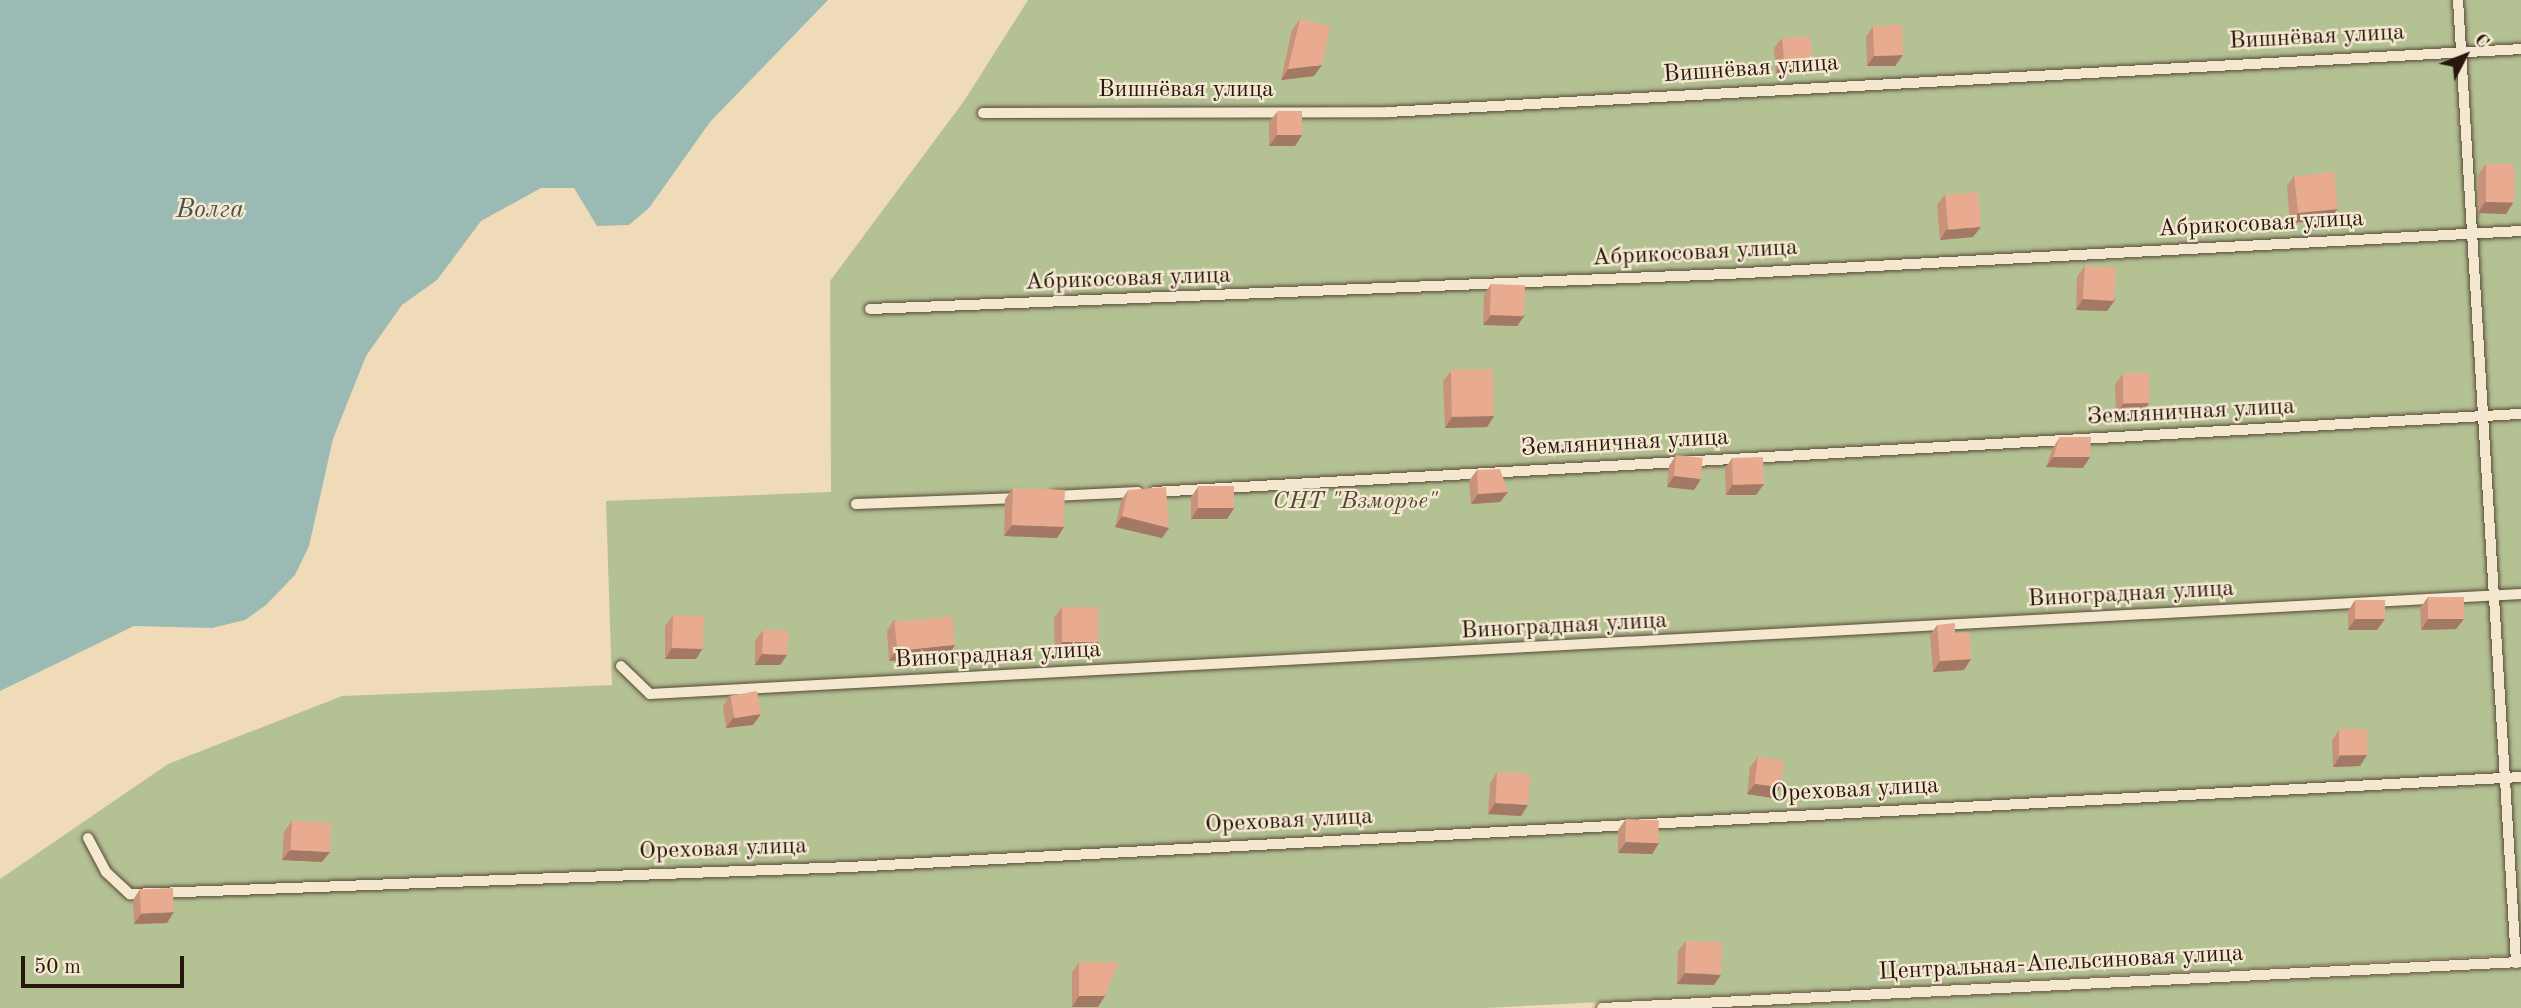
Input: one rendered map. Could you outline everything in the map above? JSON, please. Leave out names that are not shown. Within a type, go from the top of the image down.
[{"type":"lane","points":[[2458,0],[2493,596],[2519,963]]},
{"type":"lane","name":"Вишнёвая улица","points":[[983,113],[1388,112],[2521,49]]},
{"type":"lane","name":"Абрикосовая улица","points":[[870,309],[1671,277],[2521,231]]},
{"type":"lane","name":"Земляничная улица","points":[[856,504],[1276,486],[2521,414]]},
{"type":"lane","name":"Виноградная улица","points":[[621,666],[650,694],[2521,594]]},
{"type":"lane","name":"Ореховая улица","points":[[88,838],[106,872],[130,894],[849,867],[2521,777]]},
{"type":"lane","name":"Центральная-Апельсиновая улица","points":[[1602,1008],[2519,963]]},
{"type":"green space","name":"СНТ \"Взморье\"","points":[[1028,0],[2521,0],[2521,955],[1486,1008],[0,1008],[0,879],[168,764],[342,696],[612,685],[606,501],[831,492],[830,281],[964,101]]},
{"type":"green space","points":[[2521,968],[2521,1008],[1717,1008]]},
{"type":"water","name":"Волга","points":[[0,0],[828,0],[710,122],[649,208],[629,225],[597,226],[574,188],[541,188],[481,221],[437,280],[402,305],[366,356],[333,439],[309,546],[295,575],[266,605],[245,620],[212,628],[134,626],[0,691]]},
{"type":"building","points":[[1300,19],[1330,26],[1322,65],[1288,69]]},
{"type":"building","points":[[1902,25],[1903,55],[1874,56],[1873,26]]},
{"type":"building","points":[[1810,36],[1812,61],[1784,63],[1782,38]]},
{"type":"building","points":[[1277,111],[1302,111],[1302,135],[1277,135]]},
{"type":"building","points":[[2486,164],[2514,164],[2514,202],[2486,202]]},
{"type":"building","points":[[2334,172],[2338,209],[2298,213],[2294,176]]},
{"type":"building","points":[[1978,192],[1981,227],[1948,230],[1945,195]]},
{"type":"building","points":[[2085,266],[2116,268],[2114,301],[2083,299]]},
{"type":"building","points":[[1491,284],[1525,285],[1524,316],[1490,315]]},
{"type":"building","points":[[1493,369],[1494,416],[1452,417],[1451,370]]},
{"type":"building","points":[[2123,373],[2149,373],[2149,403],[2123,403]]},
{"type":"building","points":[[2060,437],[2091,437],[2090,457],[2053,457]]},
{"type":"building","points":[[1676,455],[1703,458],[1701,479],[1674,476]]},
{"type":"building","points":[[1763,457],[1764,484],[1733,485],[1732,458]]},
{"type":"building","points":[[1500,469],[1508,492],[1478,494],[1477,470]]},
{"type":"building","points":[[1198,486],[1234,486],[1234,508],[1198,508]]},
{"type":"building","points":[[1166,487],[1169,528],[1122,516],[1128,490]]},
{"type":"building","points":[[1013,488],[1065,490],[1064,527],[1012,525]]},
{"type":"building","points":[[2428,597],[2464,597],[2464,619],[2428,619]]},
{"type":"building","points":[[2355,600],[2385,600],[2385,619],[2355,619]]},
{"type":"building","points":[[1062,607],[1098,607],[1098,642],[1062,642]]},
{"type":"building","points":[[673,615],[704,616],[703,649],[672,648]]},
{"type":"building","points":[[952,616],[955,645],[897,651],[894,622]]},
{"type":"building","points":[[1955,623],[1955,633],[1969,632],[1971,659],[1940,661],[1937,625]]},
{"type":"building","points":[[763,630],[788,631],[787,655],[762,654]]},
{"type":"building","points":[[757,691],[761,714],[734,718],[730,696]]},
{"type":"building","points":[[2339,729],[2367,729],[2367,755],[2339,755]]},
{"type":"building","points":[[1758,757],[1784,760],[1781,787],[1755,784]]},
{"type":"building","points":[[1497,772],[1530,774],[1528,805],[1495,803]]},
{"type":"building","points":[[1626,819],[1659,820],[1658,843],[1625,842]]},
{"type":"building","points":[[292,821],[331,823],[329,852],[290,850]]},
{"type":"building","points":[[173,888],[174,912],[141,913],[140,889]]},
{"type":"building","points":[[1686,941],[1722,942],[1721,974],[1685,973]]},
{"type":"building","points":[[1079,962],[1118,962],[1105,996],[1079,996]]}]
